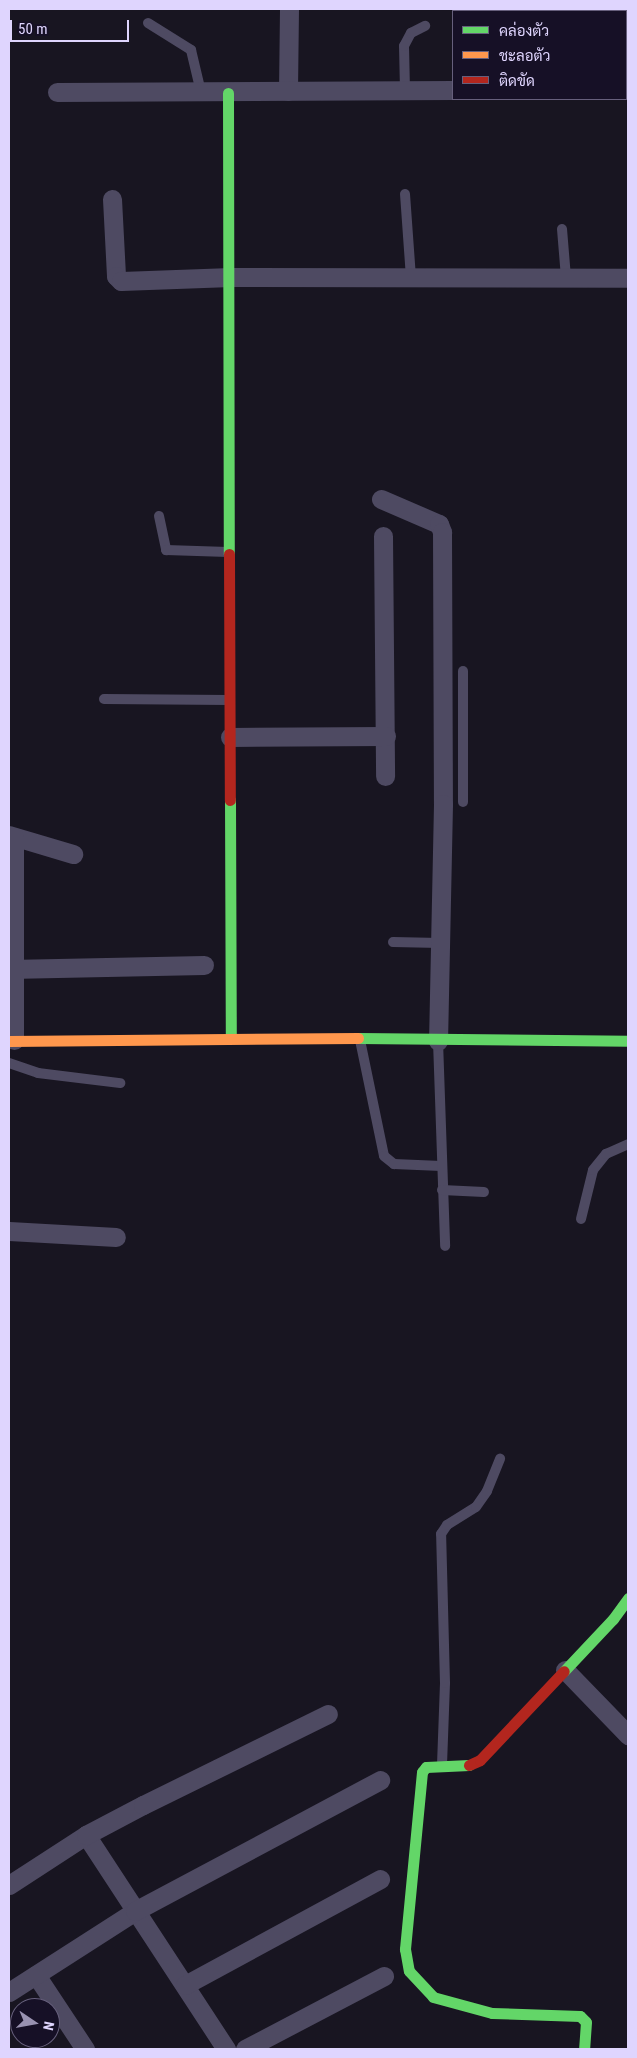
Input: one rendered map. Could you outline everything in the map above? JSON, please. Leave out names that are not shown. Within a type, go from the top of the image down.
[{"type":"street","points":[[288,9],[288,91]]},
{"type":"street","points":[[57,92],[228,93],[452,90]]},
{"type":"street","points":[[228,93],[231,277],[228,552],[231,1037]]},
{"type":"street","points":[[112,199],[116,276],[121,281],[231,277],[628,278]]},
{"type":"street","points":[[381,499],[439,524],[442,532],[443,758],[438,1041]]},
{"type":"street","points":[[383,536],[385,776]]},
{"type":"street","points":[[230,737],[386,736]]},
{"type":"street","points":[[73,854],[12,836],[11,1040],[231,1037],[438,1041],[628,1041]]},
{"type":"street","points":[[11,969],[204,965]]},
{"type":"street","points":[[9,1231],[116,1237]]},
{"type":"street","points":[[584,2049],[586,2022],[580,2016],[539,2017],[492,2013],[433,1997],[409,1971],[405,1948],[422,1772],[426,1766],[467,1766],[480,1760],[613,1619],[628,1598]]},
{"type":"street","points":[[565,1670],[628,1735]]},
{"type":"street","points":[[9,1885],[86,1835],[328,1714]]},
{"type":"street","points":[[9,1992],[134,1911],[380,1780]]},
{"type":"street","points":[[86,1835],[226,2049]]},
{"type":"street","points":[[185,1985],[380,1878]]},
{"type":"street","points":[[36,1975],[85,2049]]},
{"type":"street","points":[[246,2049],[384,1976]]},
{"type":"lane","points":[[148,23],[191,50],[201,92]]},
{"type":"lane","points":[[404,90],[404,46],[411,33],[425,26]]},
{"type":"lane","points":[[405,194],[411,278]]},
{"type":"lane","points":[[562,229],[566,278]]},
{"type":"lane","points":[[159,516],[166,550],[228,552]]},
{"type":"lane","points":[[463,671],[463,802]]},
{"type":"lane","points":[[104,699],[230,700]]},
{"type":"lane","points":[[443,758],[463,758]]},
{"type":"lane","points":[[393,942],[440,943]]},
{"type":"lane","points":[[360,1040],[384,1156],[394,1164],[441,1166]]},
{"type":"lane","points":[[438,1041],[445,1246]]},
{"type":"lane","points":[[9,1063],[38,1073],[120,1083]]},
{"type":"lane","points":[[581,1219],[593,1170],[606,1154],[628,1144]]},
{"type":"lane","points":[[442,1190],[484,1192]]},
{"type":"lane","points":[[442,1765],[445,1683],[441,1534],[447,1525],[476,1506],[487,1491],[500,1458]]},
{"type":"traffic: fast","points":[[228,93],[229,554]]},
{"type":"traffic: fast","points":[[230,800],[231,1037]]},
{"type":"traffic: fast","points":[[358,1038],[628,1041]]},
{"type":"traffic: fast","points":[[564,1671],[613,1619],[628,1598]]},
{"type":"traffic: fast","points":[[469,1765],[426,1767],[422,1772],[405,1949],[409,1971],[433,1997],[492,2013],[580,2016],[586,2022],[584,2049]]},
{"type":"traffic: slow","points":[[9,1041],[358,1038]]},
{"type":"traffic: jam","points":[[229,554],[230,800]]},
{"type":"traffic: jam","points":[[469,1765],[480,1760],[564,1671]]}]
